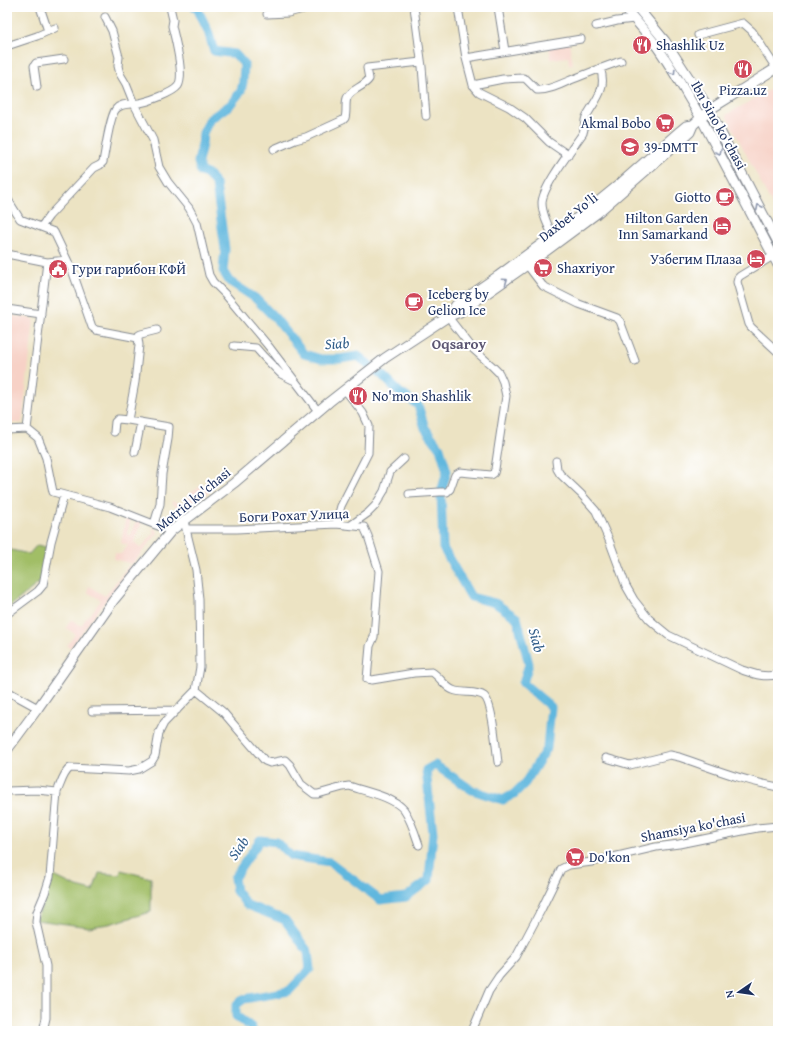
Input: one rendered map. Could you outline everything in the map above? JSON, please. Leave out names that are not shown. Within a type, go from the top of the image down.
[{"type":"main road","name":"Ibn Sino ko'chasi","points":[[624,7],[658,47],[700,118],[778,265]]},
{"type":"main road","name":"Ibn Sino ko'chasi","points":[[637,7],[665,41],[709,110],[778,242]]},
{"type":"main road","name":"Daxbet Yo'li","points":[[385,358],[449,316],[460,312],[596,214],[690,132],[693,125],[709,110],[777,68]]},
{"type":"main road","name":"Daxbet Yo'li","points":[[449,316],[456,305],[589,209],[686,126],[693,125]]},
{"type":"main road","name":"Motrid ko'chasi","points":[[7,750],[113,602],[171,531],[185,525],[318,411],[385,358]]},
{"type":"street","points":[[7,46],[52,29],[40,7]]},
{"type":"street","points":[[41,228],[49,216],[94,168],[100,166],[104,162],[115,110],[129,103],[134,104],[143,102],[168,93],[178,86],[180,64],[172,26],[173,20],[170,7]]},
{"type":"street","points":[[267,14],[288,13],[311,7]]},
{"type":"street","points":[[414,7],[426,116]]},
{"type":"street","points":[[458,7],[466,58],[473,85],[479,92],[509,107],[526,118],[549,142],[568,155]]},
{"type":"street","points":[[498,7],[505,51]]},
{"type":"street","points":[[106,17],[112,31],[119,57],[118,66],[120,74],[153,140],[159,167],[168,182],[189,208],[196,222],[209,275],[213,282],[226,294],[270,348],[318,411]]},
{"type":"street","points":[[596,26],[634,19]]},
{"type":"street","points":[[698,35],[744,23],[752,31],[777,68]]},
{"type":"street","points":[[466,58],[581,39]]},
{"type":"street","points":[[37,87],[34,66],[36,63],[64,59]]},
{"type":"street","points":[[473,85],[503,79],[523,78],[537,90],[542,91],[621,61]]},
{"type":"street","points":[[274,149],[306,137],[343,120],[346,114],[347,99],[349,95],[369,79],[368,68],[421,62]]},
{"type":"street","points":[[553,236],[542,204],[543,196],[546,189],[583,133],[585,119],[596,101],[603,82],[600,68]]},
{"type":"street","points":[[7,198],[20,219],[54,232],[72,270],[92,327],[96,330],[138,338]]},
{"type":"street","points":[[7,254],[47,262],[67,260]]},
{"type":"street","points":[[773,256],[740,276],[737,282],[751,326],[778,352]]},
{"type":"street","points":[[27,429],[47,262]]},
{"type":"street","points":[[527,265],[542,286],[578,304],[620,320],[635,361]]},
{"type":"street","points":[[7,309],[41,314]]},
{"type":"street","points":[[409,494],[444,492],[450,489],[454,475],[460,472],[491,475],[494,473],[495,469],[506,396],[503,382],[491,364],[473,349],[449,316]]},
{"type":"street","points":[[128,420],[135,382],[139,345],[138,338],[141,334],[157,330]]},
{"type":"street","points":[[234,346],[256,348],[282,374],[295,381]]},
{"type":"street","points":[[336,524],[341,506],[368,453],[369,426],[363,413],[344,390]]},
{"type":"street","points":[[114,432],[115,422],[118,419],[170,426],[162,474],[160,504],[154,524]]},
{"type":"street","points":[[135,452],[141,422]]},
{"type":"street","points":[[7,430],[27,429],[38,438],[46,458],[53,492],[110,507],[171,531]]},
{"type":"street","points":[[351,525],[375,506],[384,491],[390,472],[404,459]]},
{"type":"street","points":[[556,461],[557,469],[560,474],[596,511],[609,540],[626,586],[634,600],[649,619],[668,635],[742,670],[766,677],[778,674]]},
{"type":"street","points":[[7,614],[38,591],[43,585],[51,542],[64,495]]},
{"type":"street","name":"Боги Рохат Улица","points":[[185,525],[237,529],[336,524],[364,528],[368,536],[378,571],[374,637],[370,646],[367,679],[372,680],[414,673],[432,672],[450,689],[484,696],[488,702],[493,722],[498,762]]},
{"type":"street","points":[[43,1031],[46,1018],[46,966],[36,922],[37,912],[50,877],[57,792],[65,774],[70,768],[129,771],[139,769],[152,761],[155,756],[159,733],[164,723],[196,690],[200,667],[199,599],[196,570],[185,525]]},
{"type":"street","points":[[196,690],[223,712],[265,761],[270,763],[285,760],[287,761],[301,784],[314,794],[349,786],[393,800],[403,809],[411,823],[419,845]]},
{"type":"street","points":[[7,691],[38,708]]},
{"type":"street","points":[[92,711],[177,710]]},
{"type":"street","points":[[606,758],[630,765],[670,755],[778,788]]},
{"type":"street","points":[[7,791],[37,790],[57,792]]},
{"type":"street","name":"Shamsiya ko'chasi","points":[[472,1031],[489,991],[499,976],[516,957],[561,869],[570,865],[592,862],[656,847],[679,844],[757,828],[778,826]]},
{"type":"shaded area","points":[[569,43],[573,64],[569,64],[568,57],[551,59],[549,47]]},
{"type":"shaded area","points":[[778,85],[778,216],[726,115]]},
{"type":"shaded area","points":[[7,315],[34,319],[22,423],[7,423]]},
{"type":"shaded area","points":[[201,485],[207,489],[210,487],[212,490],[177,516],[175,514],[178,511],[178,507],[172,504],[172,501],[183,505],[189,494]]},
{"type":"shaded area","points":[[126,516],[131,518],[127,534],[130,536],[137,520],[142,522],[134,542],[141,548],[154,533],[152,530],[155,528],[158,533],[132,564],[114,559],[115,553],[121,554],[128,545],[121,543]]},
{"type":"shaded area","points":[[129,565],[131,567],[70,648],[67,646],[75,634],[66,628],[71,619],[81,626],[101,600],[87,592],[89,586],[105,596]]},
{"type":"green space","points":[[37,545],[46,547],[40,582],[8,608],[7,549],[29,554]]},
{"type":"green space","points":[[121,870],[151,878],[151,912],[109,924],[89,927],[36,920],[54,876],[77,887],[93,891],[99,873],[120,875]]},
{"type":"waterway","name":"Siab","points":[[195,7],[197,8],[208,31],[214,51],[235,54],[244,64],[241,91],[230,105],[210,119],[203,133],[198,162],[201,172],[209,175],[216,185],[225,249],[223,271],[229,281],[255,298],[276,319],[304,354],[321,359],[340,359],[358,356],[382,375],[399,392],[418,405],[425,428],[440,448],[447,471],[441,493],[443,548],[471,597],[495,603],[517,618],[529,664],[523,683],[551,707],[547,748],[525,783],[514,794],[503,800],[472,790],[435,765],[426,770],[433,833],[429,880],[406,897],[380,900],[330,862],[291,856],[276,842],[260,840],[234,878],[236,891],[247,905],[285,920],[308,952],[310,969],[289,991],[244,999],[236,1005],[236,1016],[251,1027],[253,1031]]},
{"type":"place","name":"Shashlik Uz","points":[[642,45]]},
{"type":"place","name":"Pizza.uz","points":[[743,69]]},
{"type":"place","name":"Akmal Bobo","points":[[665,123]]},
{"type":"place","name":"39-DMTT","points":[[630,147]]},
{"type":"place","name":"Giotto","points":[[725,197]]},
{"type":"place","name":"Hilton Garden Inn Samarkand","points":[[722,226]]},
{"type":"place","name":"Узбегим Плаза","points":[[756,259]]},
{"type":"place","name":"Shaxriyor","points":[[543,268]]},
{"type":"place","name":"Гури гарибон КФЙ","points":[[58,269]]},
{"type":"place","name":"Iceberg by Gelion Ice","points":[[414,302]]},
{"type":"place","name":"No'mon Shashlik","points":[[358,396]]},
{"type":"place","name":"Do'kon","points":[[575,857]]},
{"type":"district","name":"Oqsaroy","points":[[459,343]]}]
